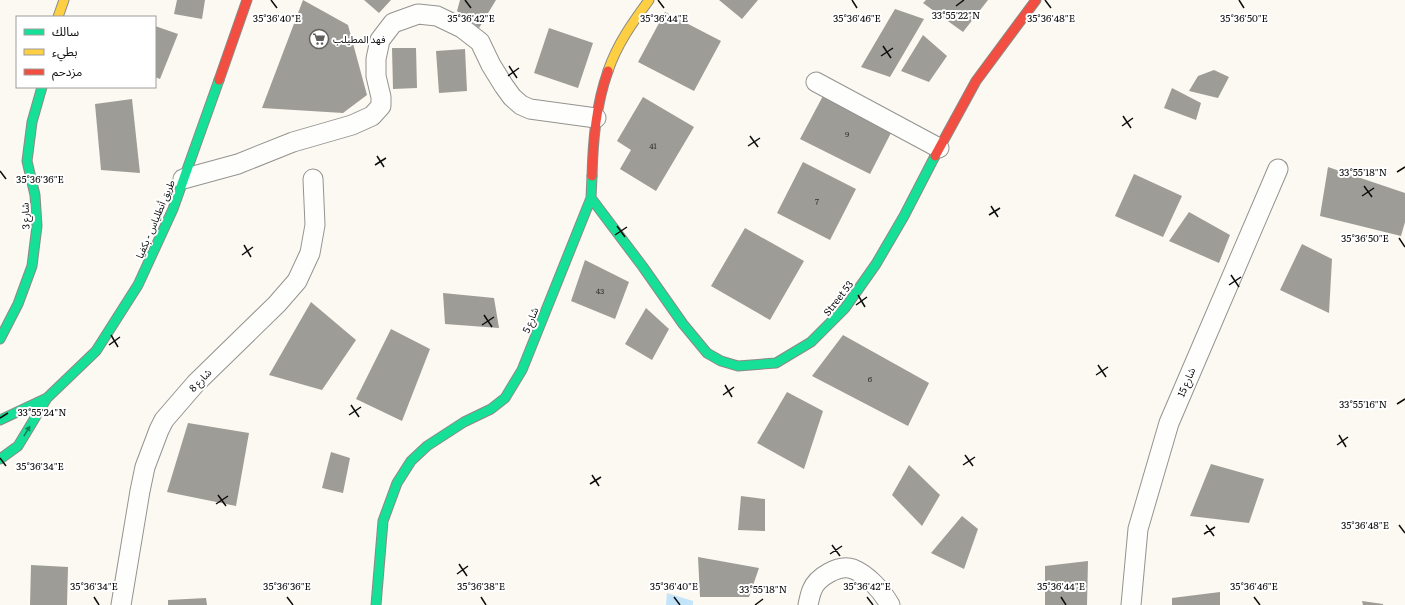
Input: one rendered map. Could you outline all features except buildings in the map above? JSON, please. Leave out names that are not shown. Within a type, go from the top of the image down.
[{"type":"main road","points":[[58,16],[64,0]]},
{"type":"main road","name":"طريق أنطلياس - بكفيا","points":[[47,398],[96,351],[138,286],[173,209],[247,0]]},
{"type":"main road","name":"شارع 5","points":[[376,605],[383,521],[398,483],[411,461],[427,446],[464,422],[491,409],[505,398],[522,370],[591,198],[593,140],[596,118],[604,83],[612,60],[628,29],[648,0]]},
{"type":"main road","name":"Street 53","points":[[591,198],[626,243],[686,329],[710,356],[718,360],[748,368],[765,366],[793,356],[804,350],[833,324],[868,277],[940,148],[968,93],[992,57],[1036,0]]},
{"type":"main road","name":"شارع 3","points":[[0,339],[18,304],[32,266],[37,226],[34,195],[27,161],[32,122],[42,88]]},
{"type":"main road","points":[[0,420],[47,398]]},
{"type":"main road","points":[[0,459],[18,446],[47,398]]},
{"type":"street","points":[[183,179],[238,164],[293,142],[352,125],[372,116],[382,106],[376,70],[376,59],[380,40],[393,23],[418,14],[437,16],[462,28],[480,42],[495,72],[512,97],[521,105],[530,109],[596,118]]},
{"type":"street","points":[[816,82],[940,148]]},
{"type":"street","name":"شارع 15","points":[[1131,605],[1138,529],[1169,423],[1278,169]]},
{"type":"street","name":"شارع 8","points":[[121,605],[127,561],[145,467],[159,430],[164,420],[196,383],[278,304],[297,281],[310,253],[315,225],[313,179]]},
{"type":"street","points":[[808,605],[812,589],[818,581],[828,573],[841,568],[852,568],[866,577],[886,598],[890,605]]},
{"type":"water","points":[[667,593],[693,601],[693,605],[666,605]]},
{"type":"traffic: fast","points":[[0,459],[18,446],[47,398],[96,351],[138,285],[173,209],[219,80]]},
{"type":"traffic: fast","points":[[0,339],[18,304],[32,266],[37,226],[35,195],[27,161],[32,122],[42,88]]},
{"type":"traffic: fast","points":[[591,198],[643,267],[683,324],[707,353],[721,361],[738,366],[776,363],[811,342],[845,308],[876,264],[904,216],[935,156]]},
{"type":"traffic: fast","points":[[376,605],[383,521],[397,483],[411,461],[427,446],[464,422],[491,409],[505,398],[522,370],[591,198],[592,176]]},
{"type":"traffic: fast","points":[[0,420],[47,398]]},
{"type":"traffic: slow","points":[[58,16],[64,0]]},
{"type":"traffic: slow","points":[[608,71],[621,42],[649,0]]},
{"type":"traffic: jam","points":[[219,80],[247,0]]},
{"type":"traffic: jam","points":[[935,156],[976,81],[1036,0]]},
{"type":"traffic: jam","points":[[592,176],[596,123],[608,71]]},
{"type":"place","name":"فهد المطيلب","points":[[319,39]]}]
